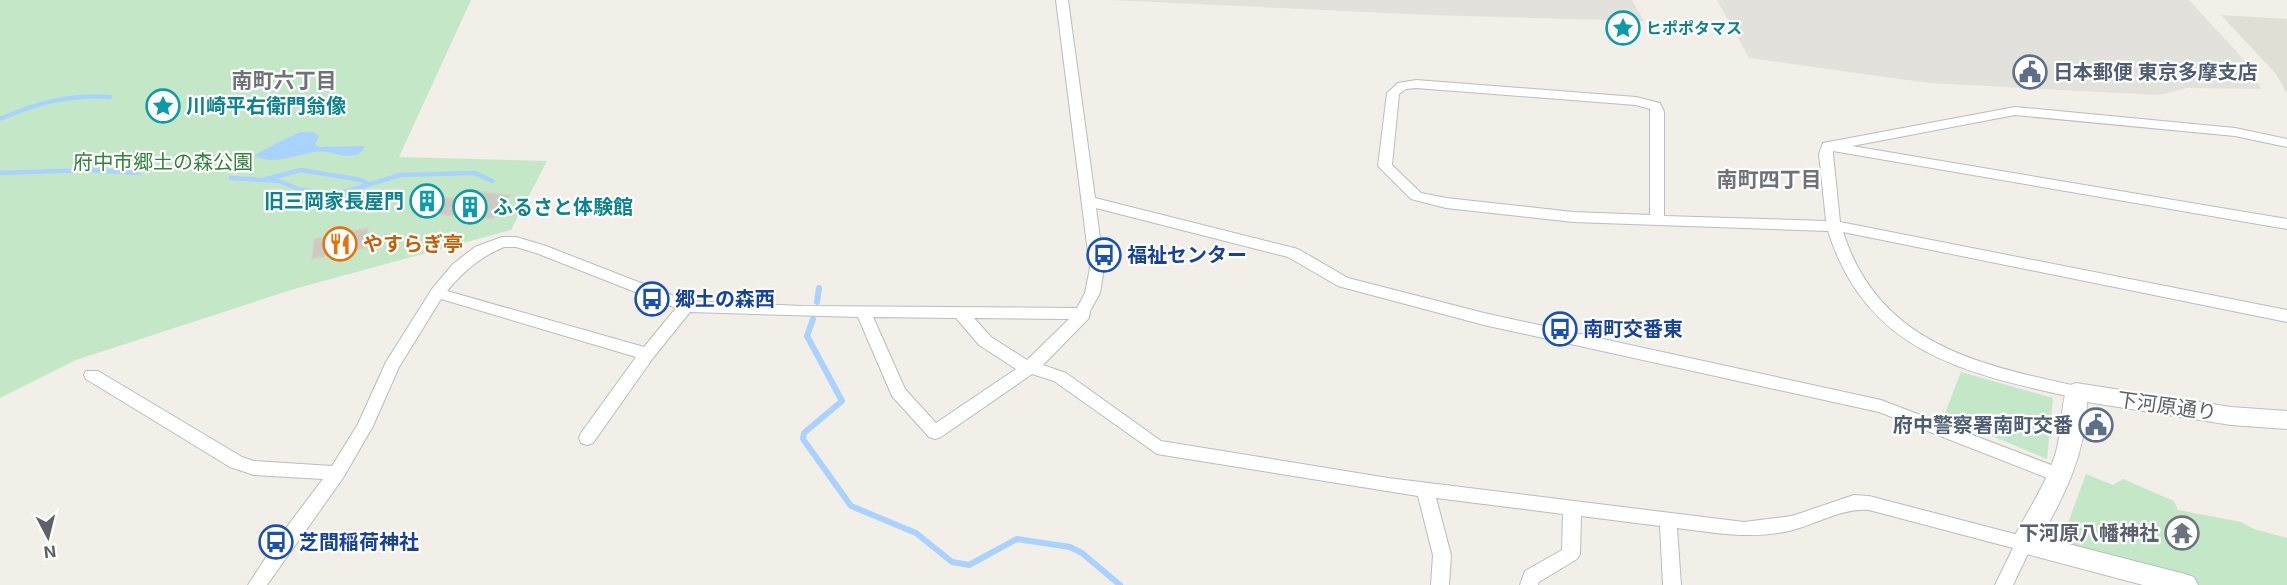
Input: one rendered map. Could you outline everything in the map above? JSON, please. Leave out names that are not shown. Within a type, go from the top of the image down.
[{"type":"street","points":[[863,312],[898,392],[935,432],[1024,372],[1029,365],[1074,328],[1084,314],[1098,282],[1062,0]]},
{"type":"street","points":[[1657,220],[1658,112],[1655,106],[1636,101],[1416,84],[1401,86],[1393,93],[1385,166],[1416,196],[1446,203],[1573,217],[1657,220],[1835,226],[2287,316]]},
{"type":"street","points":[[1828,146],[2014,111],[2235,132],[2287,143]]},
{"type":"street","points":[[1828,146],[2287,224]]},
{"type":"street","points":[[1828,146],[1826,154],[1838,240],[1874,304],[1886,319],[1912,340],[1965,363],[2076,392],[2076,421],[2073,440],[2061,476],[2004,585]]},
{"type":"street","points":[[1088,201],[1293,253],[1343,282],[1484,319],[1881,406],[2061,476]]},
{"type":"street","points":[[257,585],[286,541],[337,473],[366,426],[392,366],[437,293],[458,268],[480,250],[502,242],[516,242],[686,306],[863,312],[1084,314]]},
{"type":"street","points":[[437,293],[647,354]]},
{"type":"street","points":[[587,438],[647,354],[686,306]]},
{"type":"street","points":[[960,313],[985,341],[1015,362],[1060,377],[1157,447],[1425,489],[1744,529],[1792,523],[1854,502],[2185,585]]},
{"type":"street","points":[[92,375],[236,462],[254,468],[337,473]]},
{"type":"street","name":"下河原通り","points":[[2076,392],[2231,416],[2287,420]]},
{"type":"street","points":[[1425,489],[1442,555],[1440,585]]},
{"type":"street","points":[[1530,585],[1531,577],[1571,554],[1572,506]]},
{"type":"street","points":[[1668,519],[1672,585]]},
{"type":"shaded area","points":[[1110,0],[1632,0],[1644,21],[1430,15]]},
{"type":"shaded area","points":[[1717,0],[2189,0],[2248,64],[2261,89],[2188,88],[2159,95],[1928,83],[1749,58]]},
{"type":"shaded area","points":[[2221,15],[2287,19],[2287,94],[2276,74]]},
{"type":"green space","name":"府中市郷土の森公園","points":[[0,0],[471,0],[399,157],[547,161],[511,230],[294,289],[76,360],[0,398]]},
{"type":"green space","points":[[1961,372],[2053,398],[2047,459],[1951,419],[1945,413]]},
{"type":"green space","points":[[2086,474],[2113,485],[2123,479],[2174,501],[2178,510],[2241,522],[2254,529],[2287,538],[2287,585],[2178,585],[2168,571],[2061,542]]},
{"type":"water","points":[[301,132],[313,132],[319,136],[315,144],[319,147],[365,146],[360,153],[352,156],[320,152],[273,160],[254,156]]},
{"type":"building","name":"ふるさと体験館","points":[[475,191],[510,195],[493,219],[433,214],[445,197],[470,199]]},
{"type":"building","name":"やすらぎ亭","points":[[368,228],[366,248],[312,259],[314,239]]},
{"type":"waterway","points":[[0,119],[27,108],[67,98],[110,97]]},
{"type":"waterway","points":[[0,173],[90,170],[139,173]]},
{"type":"waterway","points":[[266,179],[301,170],[361,180],[368,184]]},
{"type":"waterway","points":[[231,178],[279,181],[298,189],[323,193],[344,192],[400,175],[475,173],[492,181]]},
{"type":"waterway","points":[[817,302],[819,288]]},
{"type":"waterway","points":[[813,319],[807,336],[842,401],[804,433],[803,439],[851,506],[916,533],[952,562],[969,565],[1017,539],[1070,547],[1082,553],[1120,585]]},
{"type":"place","name":"ヒポポタマス","points":[[1623,28]]},
{"type":"place","name":"日本郵便 東京多摩支店","points":[[2030,72]]},
{"type":"place","name":"川崎平右衛門翁像","points":[[163,106]]},
{"type":"place","name":"旧三岡家長屋門","points":[[427,201]]},
{"type":"place","name":"ふるさと体験館","points":[[470,207]]},
{"type":"place","name":"やすらぎ亭","points":[[340,244]]},
{"type":"place","name":"福祉センター","points":[[1104,255]]},
{"type":"place","name":"郷土の森西","points":[[652,299]]},
{"type":"place","name":"南町交番東","points":[[1560,329]]},
{"type":"place","name":"府中警察署南町交番","points":[[2096,425]]},
{"type":"place","name":"下河原八幡神社","points":[[2182,533]]},
{"type":"place","name":"芝間稲荷神社","points":[[276,542]]},
{"type":"district","name":"南町六丁目","points":[[284,80]]},
{"type":"district","name":"南町四丁目","points":[[1769,179]]}]
